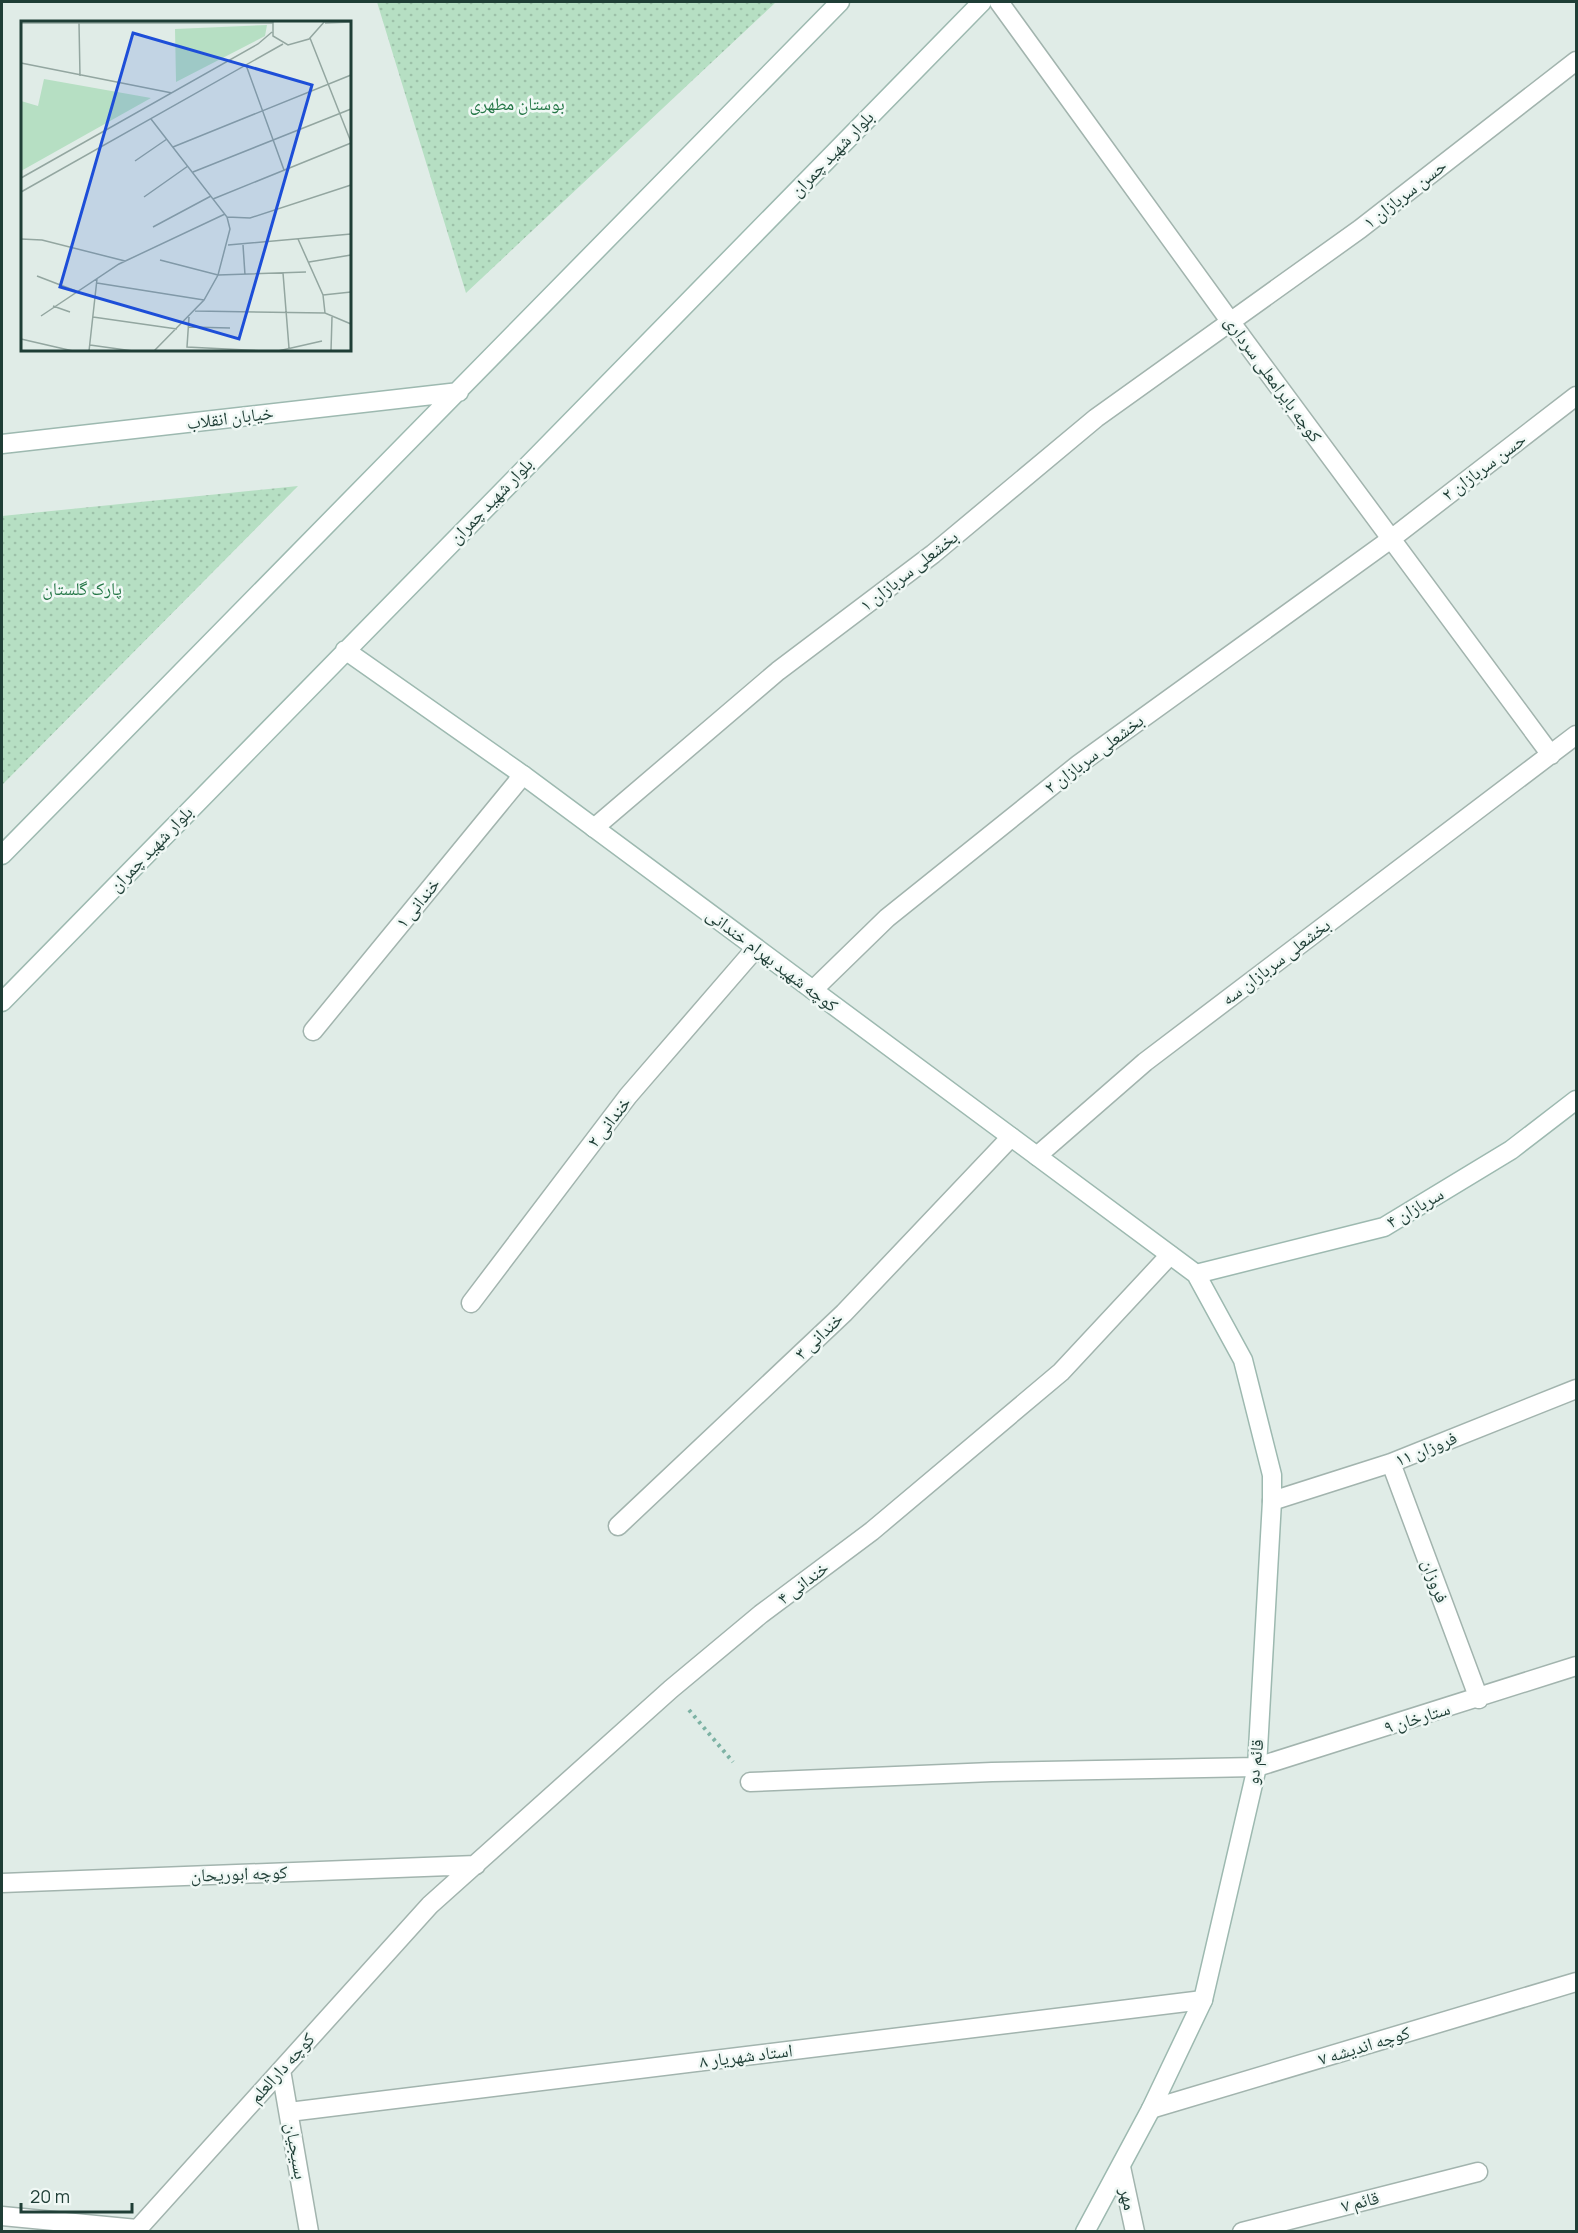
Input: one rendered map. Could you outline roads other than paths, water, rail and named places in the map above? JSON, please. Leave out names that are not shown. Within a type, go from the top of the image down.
[{"type":"street","points":[[2,855],[840,2]]},
{"type":"street","name":"بلوار شهید چمران","points":[[2,1002],[982,2]]},
{"type":"street","name":"کوچه بایرامعلی سرداری","points":[[999,2],[1230,321],[1551,754]]},
{"type":"street","name":"حسن سربازان ۱","points":[[1230,321],[1360,229],[1576,62]]},
{"type":"street","name":"بخشعلی سربازان ۱","points":[[594,828],[778,671],[933,554],[1096,418],[1230,321]]},
{"type":"street","name":"خیابان انقلاب","points":[[2,444],[459,392]]},
{"type":"street","name":"حسن سربازان ۲","points":[[1391,539],[1576,396]]},
{"type":"street","name":"بخشعلی سربازان ۲","points":[[813,990],[887,918],[1078,764],[1391,539]]},
{"type":"street","name":"کوچه شهید بهرام خندانی","points":[[345,651],[523,775],[1196,1274]]},
{"type":"street","name":"بخشعلی سربازان سه","points":[[1037,1156],[1145,1062],[1576,735]]},
{"type":"street","name":"خندانی ۱","points":[[313,1032],[523,775]]},
{"type":"street","name":"خندانی ۲","points":[[471,1303],[628,1096],[756,948]]},
{"type":"street","name":"سربازان ۴","points":[[1196,1274],[1384,1227],[1512,1150],[1576,1100]]},
{"type":"street","name":"خندانی ۳","points":[[618,1526],[844,1313],[1011,1137]]},
{"type":"street","name":"خندانی ۴","points":[[430,1905],[671,1689],[761,1614],[872,1531],[1061,1372],[1170,1255]]},
{"type":"street","name":"قائم دو","points":[[1085,2232],[1151,2109],[1203,2000],[1257,1767],[1272,1474],[1243,1360],[1196,1274]]},
{"type":"street","name":"۱۱ فروزان","points":[[1272,1501],[1391,1463],[1576,1389]]},
{"type":"street","name":"فروزان","points":[[1391,1463],[1479,1699]]},
{"type":"street","name":"۹ ستارخان","points":[[750,1782],[992,1772],[1257,1767],[1479,1699],[1576,1666]]},
{"type":"street","name":"کوچه ابوریحان","points":[[2,1882],[476,1865]]},
{"type":"street","name":"کوچه دارالعلم","points":[[136,2230],[430,1905]]},
{"type":"street","name":"کوچه اندیشه ۷","points":[[1151,2109],[1576,1982]]},
{"type":"street","name":"استاد شهریار ۸","points":[[289,2112],[1203,2000]]},
{"type":"street","name":"بسیجیان","points":[[281,2070],[309,2232]]},
{"type":"street","name":"مهر","points":[[1121,2167],[1135,2232]]},
{"type":"street","name":"قائم ۷","points":[[1242,2232],[1478,2172]]},
{"type":"street","points":[[2,2216],[136,2230]]},
{"type":"park label","name":"بوستان مطهری","points":[[517,104]]},
{"type":"park label","name":"پارک گلستان","points":[[82,589]]}]
